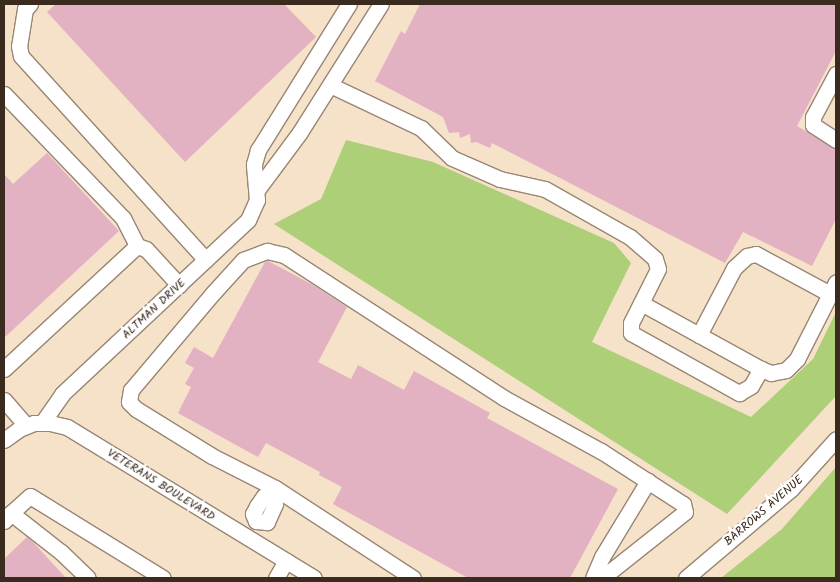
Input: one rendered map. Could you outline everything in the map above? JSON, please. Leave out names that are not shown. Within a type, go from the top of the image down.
[{"type":"street","points":[[30,4],[25,9],[19,46],[22,56],[206,260]]},
{"type":"street","points":[[257,190],[254,164],[258,150],[349,4]]},
{"type":"street","points":[[257,190],[300,132],[381,4]]},
{"type":"street","points":[[836,74],[813,117],[813,125],[836,140]]},
{"type":"street","points":[[330,85],[421,128],[452,158],[500,179],[545,189],[630,237],[655,259],[658,269],[631,323],[631,333],[739,393],[751,386],[761,369]]},
{"type":"street","points":[[4,94],[123,218],[137,246],[146,249],[179,285]]},
{"type":"street","name":"ALTMAN DRIVE","points":[[34,424],[62,394],[248,220],[255,205],[257,190]]},
{"type":"street","points":[[4,369],[137,246]]},
{"type":"street","points":[[413,578],[274,490],[212,456],[136,409],[129,402],[131,390],[243,260],[267,251],[284,255],[504,398],[601,451],[683,504],[684,512],[602,578]]},
{"type":"street","points":[[641,303],[699,335],[761,369],[771,373],[786,370],[797,359],[833,288],[756,254],[747,256],[734,268],[699,335]]},
{"type":"street","points":[[4,400],[34,424],[4,440]]},
{"type":"street","name":"VETERANS BOULEVARD","points":[[34,424],[59,425],[74,431],[314,578]]},
{"type":"street","name":"BARROWS AVENUE","points":[[686,578],[785,494],[812,468],[836,439]]},
{"type":"street","points":[[593,578],[602,556],[648,481]]},
{"type":"street","points":[[247,537],[256,521],[267,522],[275,504],[274,490]]},
{"type":"street","points":[[88,578],[61,552],[8,517],[30,496],[164,578]]},
{"type":"street","points":[[276,578],[286,561]]},
{"type":"green space","points":[[346,140],[433,162],[614,243],[631,263],[592,342],[751,417],[813,359],[836,312],[835,397],[727,514],[274,224],[321,199]]},
{"type":"green space","points":[[836,467],[836,578],[721,578],[782,529]]},
{"type":"building","points":[[56,4],[284,4],[316,37],[185,162],[47,12]]},
{"type":"building","points":[[420,4],[836,4],[836,51],[797,126],[836,149],[836,219],[812,266],[743,232],[725,263],[492,143],[490,148],[476,142],[471,143],[470,134],[460,138],[459,132],[449,133],[443,117],[375,81],[401,31],[405,34]]},
{"type":"building","points":[[47,153],[119,231],[4,338],[4,174],[13,184]]},
{"type":"building","points":[[268,261],[313,285],[347,307],[318,362],[351,379],[358,365],[404,390],[414,371],[490,413],[487,418],[618,489],[570,578],[468,578],[333,504],[342,487],[319,475],[320,472],[266,443],[258,457],[178,413],[191,387],[185,384],[194,368],[185,363],[194,347],[213,358],[265,262]]},
{"type":"building","points":[[27,537],[66,578],[4,578],[4,559]]}]
